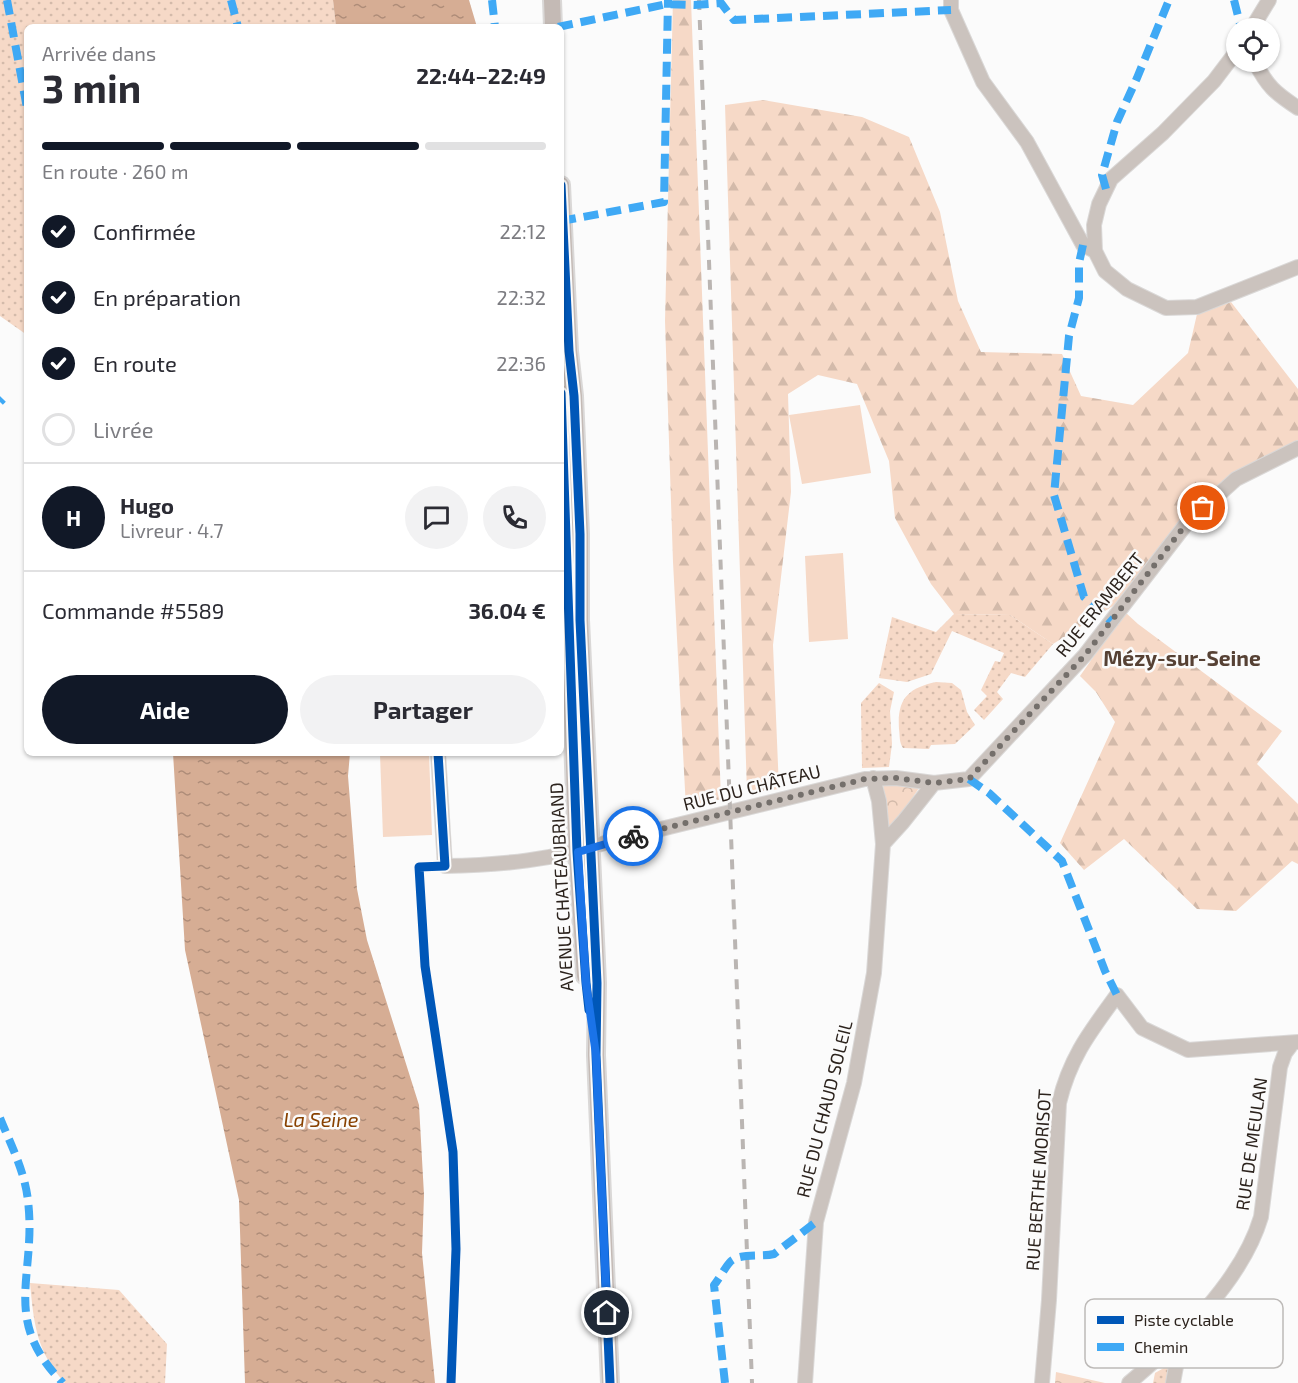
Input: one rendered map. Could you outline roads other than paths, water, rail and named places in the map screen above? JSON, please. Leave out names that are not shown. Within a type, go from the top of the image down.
[{"type":"main road","points":[[543,0],[544,24]]},
{"type":"main road","points":[[552,0],[553,24]]},
{"type":"main road","name":"AVENUE CHATEAUBRIAND","points":[[564,247],[580,534],[586,983],[596,1055],[610,1383]]},
{"type":"main road","name":"AVENUE CHATEAUBRIAND","points":[[564,453],[584,850]]},
{"type":"street","points":[[951,0],[951,10],[983,82],[1027,142],[1083,245],[1095,251]]},
{"type":"street","points":[[1258,18],[1269,0]]},
{"type":"street","points":[[1226,65],[1214,81],[1163,133],[1111,179],[1099,204],[1094,225],[1095,251],[1105,270],[1127,289],[1166,308],[1197,307],[1298,267]]},
{"type":"street","points":[[1259,72],[1263,80],[1278,95],[1298,108]]},
{"type":"street","name":"RUE ERAMBERT","points":[[869,779],[896,778],[934,783],[969,779],[1085,655],[1187,523],[1236,479],[1298,448]]},
{"type":"street","name":"RUE DU CHÂTEAU","points":[[438,756],[445,866],[510,863],[584,850],[608,842],[869,779]]},
{"type":"street","name":"RUE DU CHAUD SOLEIL","points":[[805,1383],[816,1222],[851,1094],[874,973],[883,844],[879,801],[869,779]]},
{"type":"street","points":[[883,844],[934,783]]},
{"type":"street","name":"RUE BERTHE MORISOT","points":[[1042,1383],[1049,1300],[1059,1103],[1064,1081],[1083,1041],[1117,995],[1142,1028],[1188,1050],[1295,1043]]},
{"type":"street","name":"RUE DE MEULAN","points":[[1212,1299],[1240,1263],[1261,1217],[1280,1068],[1285,1053],[1295,1043]]},
{"type":"street","name":"RUE DE MEULAN","points":[[1129,1383],[1146,1368]]},
{"type":"street","points":[[1173,1383],[1176,1368]]},
{"type":"water","points":[[333,0],[469,0],[476,24],[336,24]]},
{"type":"water","name":"La Seine","points":[[173,756],[350,756],[348,776],[357,889],[367,940],[419,1105],[424,1195],[422,1253],[435,1383],[245,1383],[239,1200],[185,950]]},
{"type":"railway","points":[[699,0],[752,1383]]},
{"type":"district","name":"Mézy-sur-Seine","points":[[1182,659]]}]
